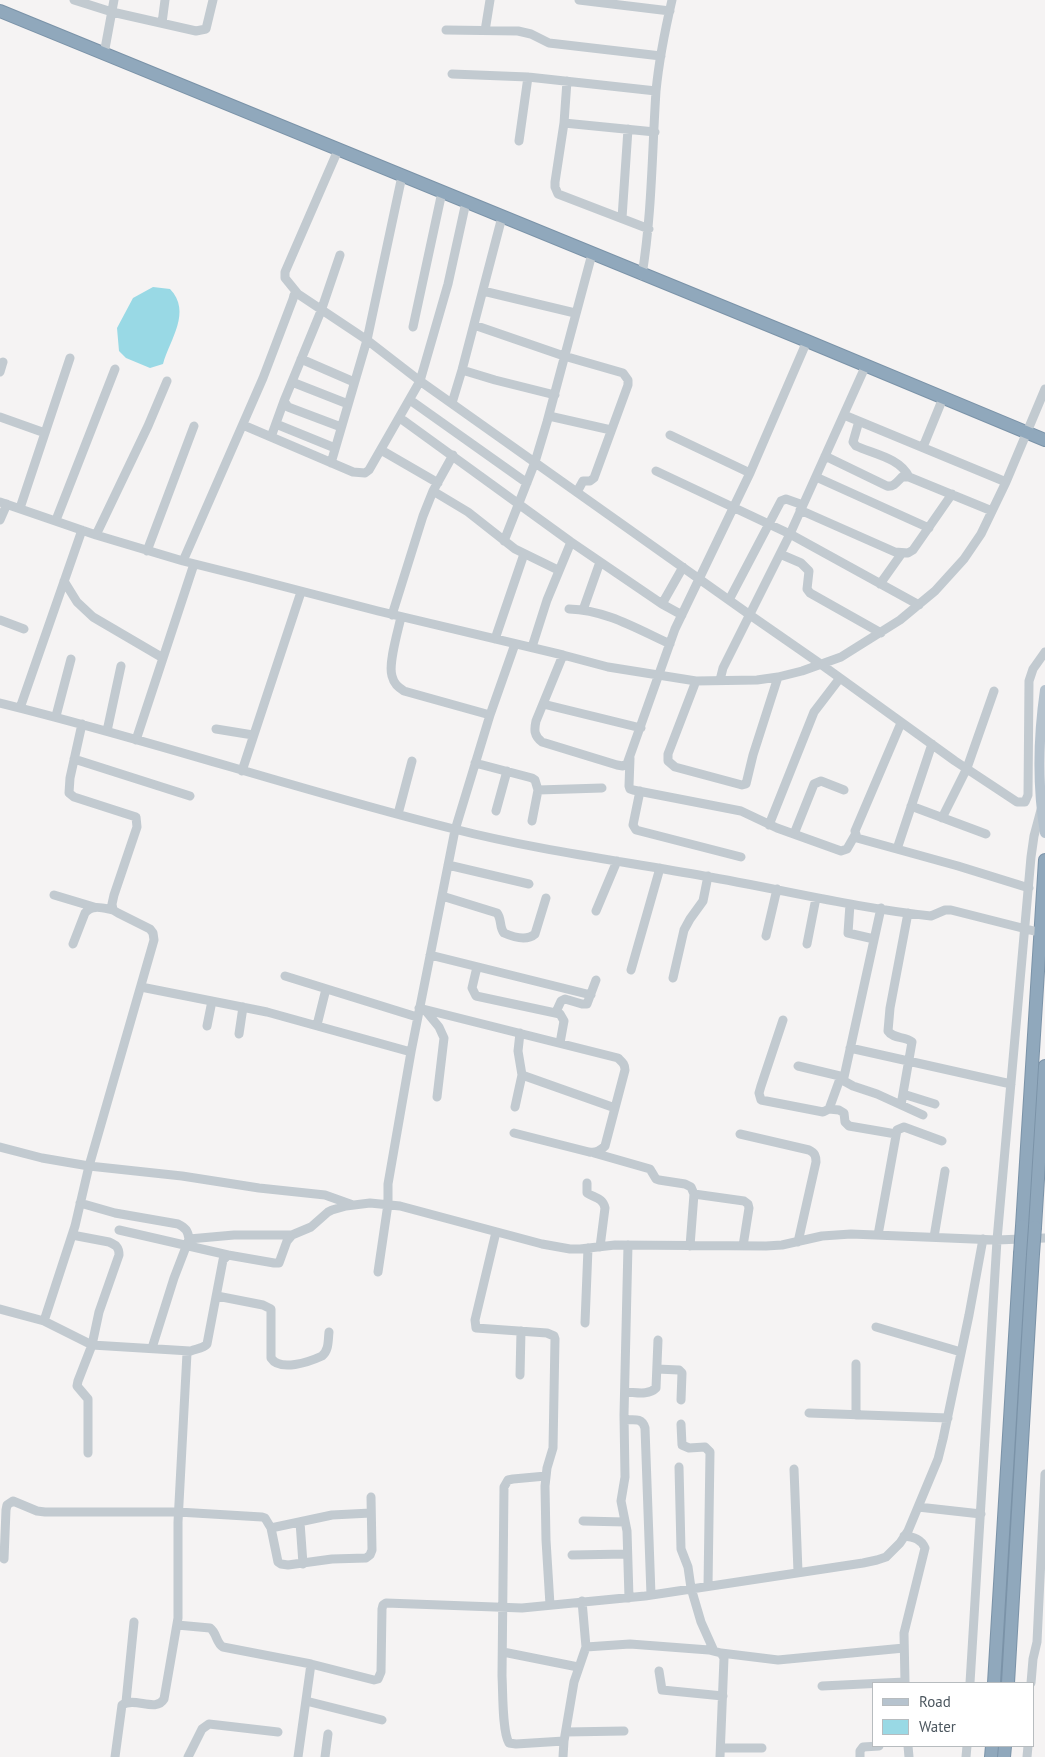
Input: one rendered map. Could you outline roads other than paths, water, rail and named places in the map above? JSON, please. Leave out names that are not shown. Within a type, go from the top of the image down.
[{"type":"highway","points":[[0,11],[1045,440]]},
{"type":"highway","points":[[994,1682],[1045,860]]},
{"type":"highway","points":[[1008,1682],[1045,1066]]},
{"type":"main road","points":[[1045,690],[1040,725],[1038,764],[1041,810],[1045,833]]},
{"type":"street","points":[[74,0],[112,12],[196,31],[206,28],[213,0]]},
{"type":"street","points":[[104,54],[114,0]]},
{"type":"street","points":[[162,23],[165,0]]},
{"type":"street","points":[[485,31],[490,0]]},
{"type":"street","points":[[579,0],[670,11]]},
{"type":"street","points":[[642,275],[649,229],[656,91],[672,0]]},
{"type":"street","points":[[446,30],[518,31],[531,34],[549,43],[661,56]]},
{"type":"street","points":[[452,74],[528,77],[656,91]]},
{"type":"street","points":[[519,140],[528,77]]},
{"type":"street","points":[[567,81],[564,123],[555,182],[556,192],[649,229]]},
{"type":"street","points":[[564,123],[655,132]]},
{"type":"street","points":[[622,218],[628,130]]},
{"type":"street","points":[[338,150],[286,272],[285,278],[298,294],[367,340],[420,381],[901,723],[1017,802],[1025,802],[1027,799],[1029,682],[1033,669],[1045,652]]},
{"type":"street","points":[[331,463],[367,340],[402,176]]},
{"type":"street","points":[[413,327],[442,192]]},
{"type":"street","points":[[243,425],[353,472],[365,474],[400,418],[420,381],[448,284],[466,202]]},
{"type":"street","points":[[452,403],[502,216]]},
{"type":"street","points":[[504,541],[527,483],[549,416],[592,254]]},
{"type":"street","points":[[271,437],[321,311],[340,255]]},
{"type":"street","points":[[483,291],[575,313]]},
{"type":"street","points":[[183,561],[263,378],[294,295],[298,294]]},
{"type":"street","points":[[474,325],[564,356],[623,373],[627,377],[628,385],[594,478],[590,482],[583,482],[577,492]]},
{"type":"street","points":[[563,655],[534,728],[535,734],[542,742],[616,765],[623,766],[627,764],[682,615],[750,473],[807,341]]},
{"type":"street","points":[[20,508],[70,358]]},
{"type":"street","points":[[301,359],[354,382]]},
{"type":"street","points":[[0,372],[3,362]]},
{"type":"street","points":[[720,680],[723,668],[790,534],[866,365]]},
{"type":"street","points":[[56,520],[115,370]]},
{"type":"street","points":[[462,370],[555,395]]},
{"type":"street","points":[[96,535],[168,381]]},
{"type":"street","points":[[292,382],[348,404]]},
{"type":"street","points":[[0,520],[3,503],[96,535],[194,564],[608,667],[696,681],[757,680],[778,677],[822,665],[840,657],[881,633],[935,591],[964,559],[981,534],[1006,482],[1045,389]]},
{"type":"street","points":[[923,447],[943,398]]},
{"type":"street","points":[[410,400],[527,483]]},
{"type":"street","points":[[284,401],[288,407],[341,427]]},
{"type":"street","points":[[844,415],[1006,482]]},
{"type":"street","points":[[549,416],[611,430]]},
{"type":"street","points":[[0,417],[45,433]]},
{"type":"street","points":[[400,418],[571,542],[662,604],[682,615]]},
{"type":"street","points":[[859,422],[853,437],[853,442],[856,446],[898,463],[906,470],[909,477]]},
{"type":"street","points":[[276,424],[335,448]]},
{"type":"street","points":[[147,551],[194,426]]},
{"type":"street","points":[[670,435],[750,473]]},
{"type":"street","points":[[381,450],[436,487],[504,541],[524,554],[558,570]]},
{"type":"street","points":[[453,455],[436,487],[417,534],[397,616],[390,669],[396,686],[404,691],[490,715]]},
{"type":"street","points":[[825,456],[887,486],[896,484],[902,477],[909,477],[992,511]]},
{"type":"street","points":[[656,471],[734,506],[790,534],[919,605]]},
{"type":"street","points":[[816,477],[929,528]]},
{"type":"street","points":[[729,600],[783,500],[789,500],[895,552],[902,553],[913,550],[952,494]]},
{"type":"street","points":[[20,708],[82,530]]},
{"type":"street","points":[[532,647],[546,600],[571,542]]},
{"type":"street","points":[[880,584],[902,553]]},
{"type":"street","points":[[495,639],[524,554]]},
{"type":"street","points":[[780,554],[801,563],[809,571],[807,589],[810,593],[881,633]]},
{"type":"street","points":[[583,610],[600,562]]},
{"type":"street","points":[[136,740],[194,564]]},
{"type":"street","points":[[662,604],[683,567]]},
{"type":"street","points":[[64,581],[77,602],[92,617],[163,658]]},
{"type":"street","points":[[242,771],[301,592]]},
{"type":"street","points":[[569,609],[583,610],[612,617],[670,644]]},
{"type":"street","points":[[0,620],[24,629]]},
{"type":"street","points":[[378,1272],[388,1204],[388,1184],[411,1052],[421,1012],[430,955],[455,830],[490,715],[515,644]]},
{"type":"street","points":[[56,716],[71,659]]},
{"type":"street","points":[[107,731],[121,666]]},
{"type":"street","points":[[696,681],[668,754],[668,762],[675,767],[742,785],[746,784],[748,780],[753,755],[778,677]]},
{"type":"street","points":[[769,825],[814,712],[840,678]]},
{"type":"street","points":[[942,818],[967,768],[994,691]]},
{"type":"street","points":[[0,703],[56,716],[242,771],[455,830],[850,904],[931,916],[945,910],[951,910],[1034,931]]},
{"type":"street","points":[[543,704],[640,728]]},
{"type":"street","points":[[630,758],[630,789],[741,811],[769,825],[841,851],[847,849],[855,835],[855,831],[901,723]]},
{"type":"street","points":[[82,724],[69,793],[74,797],[130,814],[136,817],[138,821],[114,896],[113,910]]},
{"type":"street","points":[[216,729],[253,735]]},
{"type":"street","points":[[897,849],[932,744]]},
{"type":"street","points":[[74,759],[190,796]]},
{"type":"street","points":[[398,814],[412,761]]},
{"type":"street","points":[[475,763],[535,780],[538,790],[532,821]]},
{"type":"street","points":[[496,811],[508,771]]},
{"type":"street","points":[[794,834],[814,784],[821,781],[844,790]]},
{"type":"street","points":[[538,790],[602,788]]},
{"type":"street","points":[[640,791],[633,825],[636,830],[677,842],[741,856]]},
{"type":"street","points":[[911,806],[986,834]]},
{"type":"street","points":[[970,1682],[997,1240],[1024,928],[1034,836],[1041,810]]},
{"type":"street","points":[[855,835],[861,840],[958,866],[1029,888]]},
{"type":"street","points":[[596,911],[617,861]]},
{"type":"street","points":[[448,865],[530,884]]},
{"type":"street","points":[[631,970],[660,868]]},
{"type":"street","points":[[673,978],[684,930],[703,902],[708,876]]},
{"type":"street","points":[[766,936],[777,890]]},
{"type":"street","points":[[44,1321],[72,1235],[89,1166],[152,947],[153,933],[150,929],[113,910],[94,907],[54,895]]},
{"type":"street","points":[[442,896],[498,913],[501,929],[504,933],[525,938],[532,937],[535,934],[546,898]]},
{"type":"street","points":[[807,944],[816,898]]},
{"type":"street","points":[[850,904],[848,933],[874,939]]},
{"type":"street","points":[[74,944],[85,913],[88,909],[94,907]]},
{"type":"street","points":[[829,1109],[842,1076],[850,1048],[881,908]]},
{"type":"street","points":[[901,1105],[912,1042],[891,1035],[888,1031],[908,913]]},
{"type":"street","points":[[430,955],[591,995]]},
{"type":"street","points":[[478,967],[472,988],[476,996],[556,1012],[563,1016],[564,1021],[560,1043]]},
{"type":"street","points":[[285,976],[326,989],[520,1033],[618,1058],[625,1066],[625,1070],[605,1146],[594,1153]]},
{"type":"street","points":[[556,1012],[565,999],[587,1004],[596,980]]},
{"type":"street","points":[[141,987],[243,1007],[317,1025],[411,1052]]},
{"type":"street","points":[[317,1025],[326,989]]},
{"type":"street","points":[[207,1026],[212,1001]]},
{"type":"street","points":[[239,1034],[243,1007]]},
{"type":"street","points":[[421,1012],[439,1027],[444,1038],[437,1097]]},
{"type":"street","points":[[783,1020],[763,1079],[760,1097],[764,1101],[818,1111],[829,1109],[842,1111],[845,1122],[849,1126],[896,1134]]},
{"type":"street","points":[[515,1107],[522,1075],[518,1051],[520,1033]]},
{"type":"street","points":[[850,1048],[1010,1084]]},
{"type":"street","points":[[798,1066],[842,1076],[847,1083],[924,1115]]},
{"type":"street","points":[[522,1075],[615,1108]]},
{"type":"street","points":[[903,1094],[936,1104]]},
{"type":"street","points":[[878,1235],[897,1130],[904,1127],[942,1141]]},
{"type":"street","points":[[514,1133],[650,1169],[656,1179],[685,1184],[691,1187],[694,1194],[690,1246]]},
{"type":"street","points":[[740,1134],[809,1150],[814,1153],[816,1162],[798,1242]]},
{"type":"street","points":[[0,1147],[42,1158],[89,1166],[325,1195],[353,1205]]},
{"type":"street","points":[[934,1237],[945,1171]]},
{"type":"street","points":[[587,1183],[588,1193],[601,1200],[605,1208],[600,1247]]},
{"type":"street","points":[[694,1194],[744,1200],[748,1204],[743,1246]]},
{"type":"street","points":[[80,1203],[99,1210],[178,1224],[188,1232],[187,1243],[152,1348]]},
{"type":"street","points":[[187,1243],[234,1235],[292,1235],[311,1227],[328,1212],[353,1205],[370,1203],[388,1204],[557,1247],[782,1245],[832,1235],[850,1234],[997,1240],[1045,1238]]},
{"type":"street","points":[[115,1244],[123,1215]]},
{"type":"street","points":[[119,1230],[187,1243],[228,1256],[274,1263],[279,1263],[287,1241],[292,1235]]},
{"type":"street","points":[[496,1232],[474,1325],[480,1329],[550,1333],[555,1339],[553,1448],[546,1476],[546,1540],[550,1605]]},
{"type":"street","points":[[72,1235],[115,1244],[119,1249],[119,1255],[99,1312],[92,1345],[77,1386],[88,1399],[88,1453]]},
{"type":"street","points":[[177,1625],[210,1628],[214,1631],[218,1642],[223,1647],[311,1664],[374,1680],[378,1679],[381,1672],[382,1605],[386,1603],[503,1608],[550,1605],[651,1595],[877,1560],[892,1551],[904,1536],[941,1450],[983,1239]]},
{"type":"street","points":[[628,1245],[624,1420],[625,1477],[621,1501],[625,1522],[629,1598]]},
{"type":"street","points":[[585,1323],[588,1248]]},
{"type":"street","points":[[0,1309],[44,1321],[92,1345],[190,1350],[201,1348],[207,1344],[224,1260],[228,1256]]},
{"type":"street","points":[[217,1296],[263,1305],[272,1310],[271,1358],[274,1363],[279,1365],[285,1366],[322,1356],[328,1348],[329,1332]]},
{"type":"street","points":[[876,1327],[961,1352]]},
{"type":"street","points":[[520,1374],[521,1331]]},
{"type":"street","points":[[625,1392],[647,1393],[653,1391],[657,1383],[658,1340]]},
{"type":"street","points":[[126,1702],[156,1705],[162,1703],[177,1625],[178,1512],[186,1353],[190,1350]]},
{"type":"street","points":[[856,1364],[856,1415]]},
{"type":"street","points":[[657,1369],[676,1370],[682,1373],[681,1400]]},
{"type":"street","points":[[809,1413],[948,1418]]},
{"type":"street","points":[[624,1420],[642,1421],[645,1428],[651,1595]]},
{"type":"street","points":[[681,1424],[682,1445],[689,1448],[705,1447],[710,1452],[708,1586]]},
{"type":"street","points":[[679,1467],[681,1549],[688,1567],[701,1622],[718,1652],[724,1658],[721,1752],[762,1748]]},
{"type":"street","points":[[794,1469],[798,1572]]},
{"type":"street","points":[[1031,1682],[1033,1659],[1041,1642],[1045,1474]]},
{"type":"street","points":[[546,1476],[513,1479],[505,1483],[503,1697],[507,1742],[516,1744],[565,1736],[624,1731]]},
{"type":"street","points":[[4,1560],[6,1510],[10,1502],[18,1502],[37,1511],[45,1512],[178,1512],[262,1517],[265,1518],[271,1528],[278,1562],[281,1564],[288,1566],[332,1559],[366,1558],[372,1550],[371,1497]]},
{"type":"street","points":[[918,1507],[980,1514]]},
{"type":"street","points":[[271,1528],[332,1515],[371,1513]]},
{"type":"street","points":[[583,1521],[625,1522]]},
{"type":"street","points":[[300,1522],[302,1564]]},
{"type":"street","points":[[904,1536],[918,1538],[925,1548],[906,1624],[904,1648],[905,1682]]},
{"type":"street","points":[[572,1555],[627,1554]]},
{"type":"street","points":[[563,1757],[574,1682],[586,1647],[582,1601]]},
{"type":"street","points":[[115,1757],[120,1708],[126,1702],[134,1622]]},
{"type":"street","points":[[586,1647],[630,1644],[718,1652],[778,1660],[904,1648]]},
{"type":"street","points":[[503,1652],[578,1667]]},
{"type":"street","points":[[298,1757],[311,1664]]},
{"type":"street","points":[[659,1671],[662,1690],[723,1696]]},
{"type":"street","points":[[822,1686],[872,1684]]},
{"type":"street","points":[[306,1701],[382,1720]]},
{"type":"street","points":[[188,1757],[202,1728],[208,1724],[278,1732]]},
{"type":"street","points":[[325,1757],[328,1734]]},
{"type":"street","points":[[860,1757],[860,1751],[863,1746],[872,1746]]},
{"type":"water","points":[[153,287],[170,289],[179,307],[179,316],[163,364],[150,368],[126,358],[119,351],[117,328],[133,298]]}]
